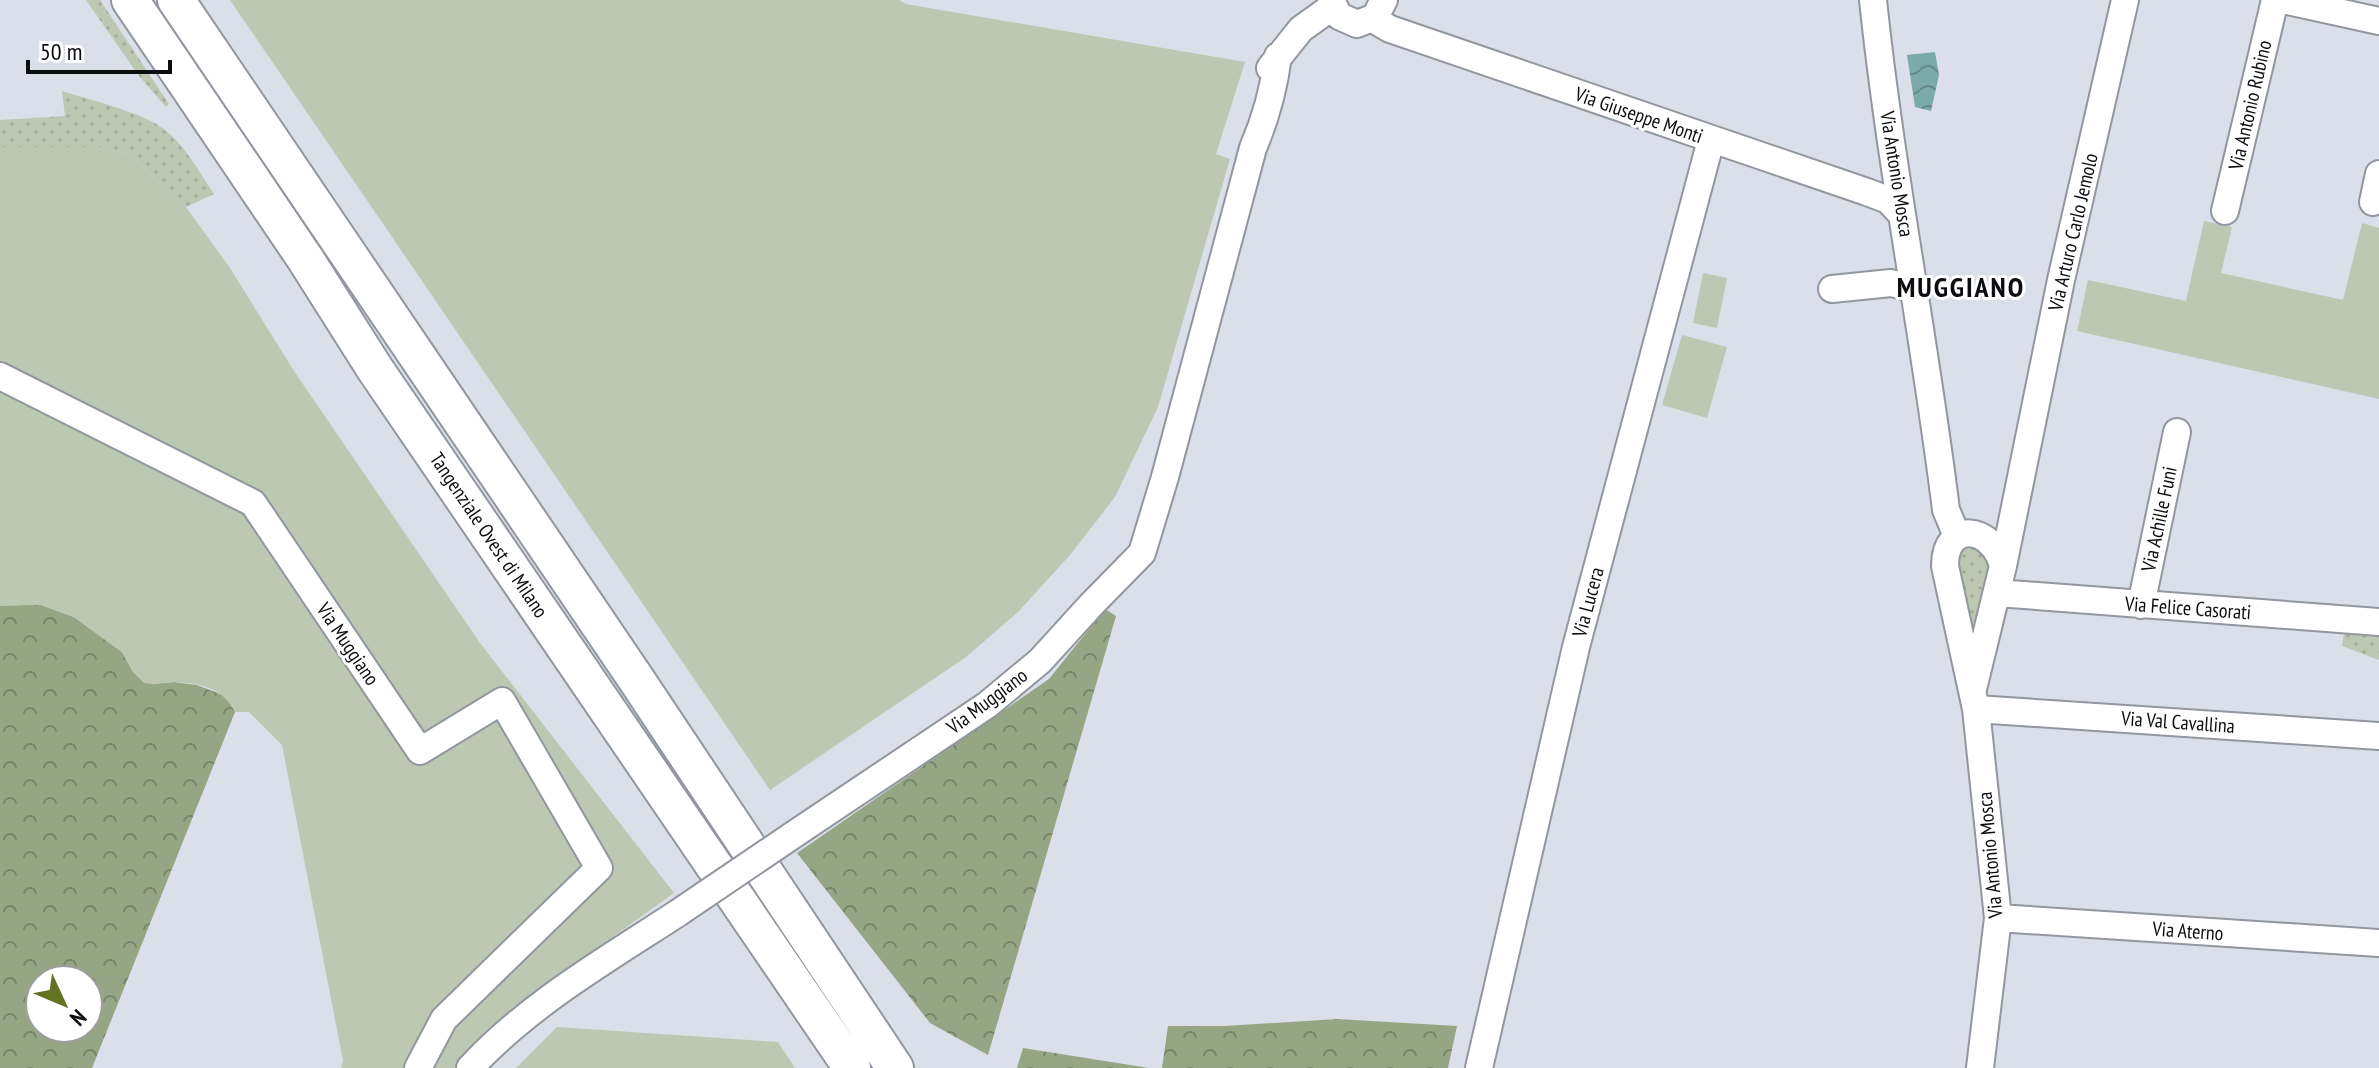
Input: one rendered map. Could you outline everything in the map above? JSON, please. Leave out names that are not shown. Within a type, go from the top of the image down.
[{"type":"highway","name":"Tangenziale Ovest di Milano","points":[[130,0],[306,260],[375,369],[852,1068]]},
{"type":"highway","name":"Tangenziale Ovest di Milano","points":[[176,0],[895,1068]]},
{"type":"street","name":"Via Antonio Mosca","points":[[1873,0],[1946,510],[1968,536],[1995,545],[2003,566]]},
{"type":"street","name":"Via Arturo Carlo Jemolo","points":[[1974,699],[2022,464],[2125,0]]},
{"type":"street","name":"Via Antonio Rubino","points":[[2225,211],[2275,0]]},
{"type":"street","points":[[2283,0],[2379,21]]},
{"type":"street","name":"Via Giuseppe Monti","points":[[1332,3],[1339,16],[1350,23],[1363,23],[1378,9],[1390,29],[1884,199],[1902,215]]},
{"type":"street","name":"Via Muggiano","points":[[470,1068],[492,1043],[555,995],[987,705],[1040,661],[1142,553],[1253,148],[1251,120],[1261,80],[1301,29],[1332,3]]},
{"type":"street","name":"Via Lucera","points":[[1479,1068],[1576,647],[1711,140]]},
{"type":"street","points":[[2373,202],[2379,174]]},
{"type":"street","points":[[1832,289],[1891,283],[1915,289]]},
{"type":"street","name":"Via Muggiano","points":[[0,376],[253,503],[420,751],[502,701],[599,868],[444,1019],[418,1068]]},
{"type":"street","name":"Via Achille Funi","points":[[2141,605],[2177,432]]},
{"type":"street","name":"Via Arturo Carlo Jemolo","points":[[1968,536],[2001,511],[2022,464]]},
{"type":"street","points":[[1968,536],[1945,552],[1945,566],[1974,699]]},
{"type":"street","name":"Via Felice Casorati","points":[[1997,593],[2379,622]]},
{"type":"street","name":"Via Antonio Mosca","points":[[1974,699],[1998,918],[1980,1068]]},
{"type":"street","name":"Via Val Cavallina","points":[[1974,699],[2379,736]]},
{"type":"street","name":"Via Aterno","points":[[1998,918],[2379,943]]},
{"type":"shaded area","points":[[86,0],[100,0],[169,104],[166,107],[139,76]]},
{"type":"shaded area","points":[[230,0],[899,0],[906,4],[1245,62],[1216,154],[1230,159],[1158,407],[1115,497],[1070,555],[1018,612],[966,657],[770,790]]},
{"type":"shaded area","points":[[62,91],[149,120],[167,131],[182,147],[214,194],[186,207],[131,156],[103,147],[0,147],[0,120],[65,116]]},
{"type":"shaded area","points":[[0,147],[103,147],[131,156],[186,207],[480,643],[674,893],[532,997],[455,1068],[341,1068],[343,1061],[282,745],[249,712],[235,712],[225,698],[211,689],[185,683],[144,683],[133,672],[122,652],[74,617],[41,605],[0,606]]},
{"type":"shaded area","points":[[2204,221],[2232,227],[2221,273],[2343,300],[2362,223],[2379,228],[2379,399],[2077,331],[2088,280],[2186,301]]},
{"type":"shaded area","points":[[1703,273],[1727,278],[1717,328],[1693,323]]},
{"type":"shaded area","points":[[1682,335],[1727,347],[1707,418],[1662,405]]},
{"type":"shaded area","points":[[1972,545],[1990,558],[1972,632],[1969,631],[1958,561],[1962,550]]},
{"type":"shaded area","points":[[2344,634],[2379,637],[2379,660],[2342,646]]},
{"type":"shaded area","points":[[557,1027],[778,1042],[795,1068],[516,1068]]},
{"type":"green space","points":[[41,605],[74,617],[122,652],[133,672],[152,684],[174,682],[197,685],[228,697],[235,712],[104,1038],[104,964],[24,964],[24,1044],[102,1044],[92,1068],[0,1068],[0,606]]},
{"type":"green space","points":[[1105,609],[1116,616],[988,1055],[930,1023],[797,853],[1049,679]]},
{"type":"green space","points":[[1337,1019],[1457,1026],[1448,1068],[1162,1068],[1168,1026]]},
{"type":"green space","points":[[1023,1048],[1149,1068],[1017,1068]]},
{"type":"water","points":[[1935,52],[1939,75],[1931,111],[1915,107],[1907,55]]},
{"type":"district","name":"MUGGIANO","points":[[1961,286]]}]
